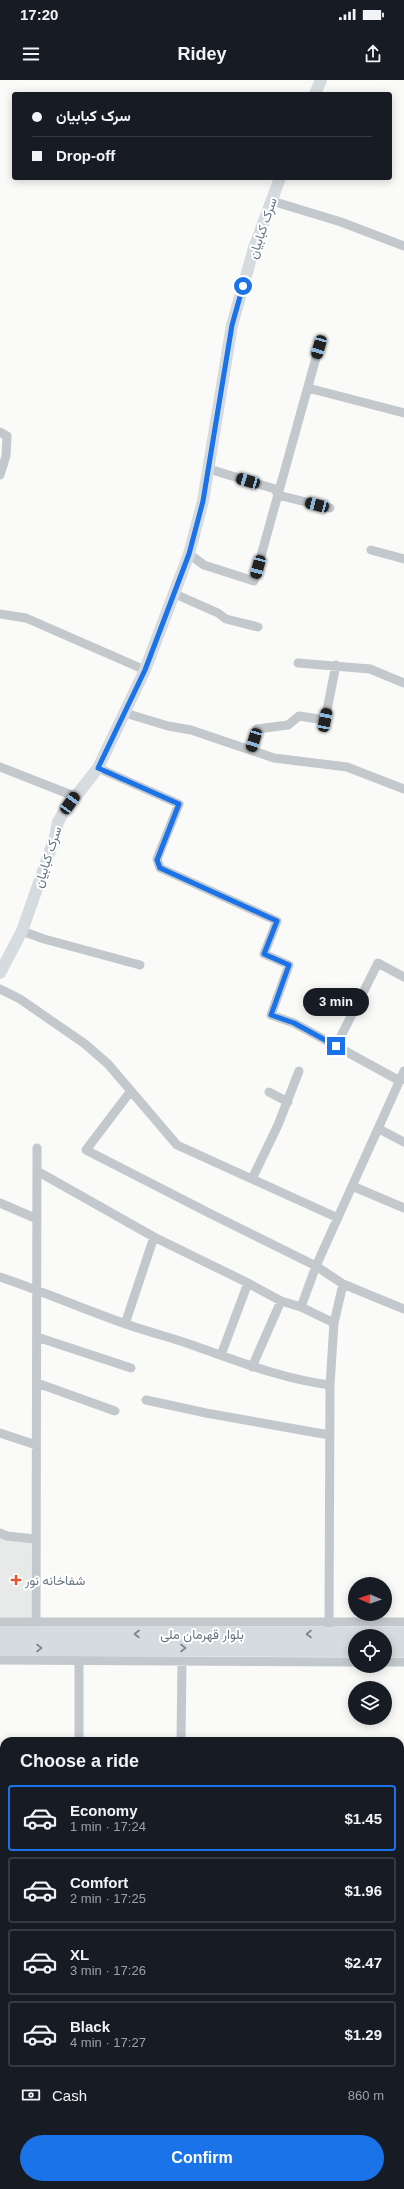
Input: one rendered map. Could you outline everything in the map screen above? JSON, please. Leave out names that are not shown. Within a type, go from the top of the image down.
[{"type":"highway","name":"بلوار قهرمان ملی","points":[[0,1634],[79,1641]]},
{"type":"highway","name":"بلوار قهرمان ملی","points":[[0,1648],[79,1641],[328,1635],[404,1635]]},
{"type":"highway","name":"بلوار قهرمان ملی","points":[[328,1635],[348,1645]]},
{"type":"highway","points":[[392,1649],[404,1649]]},
{"type":"street","points":[[316,92],[320,80]]},
{"type":"street","name":"سرک کبابیان","points":[[0,973],[22,931],[55,837],[58,822],[74,796],[98,768],[145,670],[175,594],[189,554],[203,501],[232,325],[254,248],[279,180]]},
{"type":"street","points":[[272,201],[341,222],[404,246]]},
{"type":"street","points":[[189,554],[204,565],[254,581],[319,347]]},
{"type":"street","points":[[308,388],[404,413]]},
{"type":"street","points":[[0,432],[7,436],[6,456],[0,475]]},
{"type":"street","points":[[209,469],[275,489],[278,495],[330,508]]},
{"type":"street","points":[[372,550],[404,559]]},
{"type":"street","points":[[175,594],[218,613],[226,619],[258,627]]},
{"type":"street","points":[[0,614],[26,618],[145,670]]},
{"type":"street","points":[[298,662],[370,669],[404,683]]},
{"type":"street","points":[[251,750],[257,729],[288,724],[299,716],[325,720],[336,665]]},
{"type":"street","points":[[125,713],[168,726],[192,730],[274,758],[347,767],[404,789]]},
{"type":"street","points":[[0,767],[74,796]]},
{"type":"street","points":[[98,768],[179,804],[157,860],[160,868],[277,921],[264,954],[289,965],[271,1015],[294,1023],[400,1081]]},
{"type":"street","points":[[22,931],[44,939],[140,965]]},
{"type":"street","points":[[336,1046],[378,963],[404,977]]},
{"type":"street","points":[[0,989],[20,999],[85,1044],[108,1064],[130,1092],[177,1144],[338,1218]]},
{"type":"street","points":[[252,1179],[288,1102],[298,1070]]},
{"type":"street","points":[[301,1307],[316,1266],[404,1072]]},
{"type":"street","points":[[130,1092],[86,1150],[316,1266],[343,1284],[404,1309]]},
{"type":"street","points":[[269,1092],[288,1102]]},
{"type":"street","points":[[379,1129],[404,1142]]},
{"type":"street","points":[[36,1622],[37,1148]]},
{"type":"street","points":[[37,1171],[154,1237],[248,1283],[281,1301],[301,1307],[334,1323]]},
{"type":"street","points":[[352,1186],[404,1208]]},
{"type":"street","points":[[0,1202],[37,1219]]},
{"type":"street","points":[[125,1324],[154,1237]]},
{"type":"street","points":[[0,1277],[125,1324],[221,1355],[252,1367],[330,1385]]},
{"type":"street","points":[[221,1355],[248,1283]]},
{"type":"street","points":[[328,1635],[330,1385],[334,1323],[343,1284]]},
{"type":"street","points":[[252,1367],[281,1301]]},
{"type":"street","points":[[37,1337],[132,1368]]},
{"type":"street","points":[[37,1383],[115,1411]]},
{"type":"street","points":[[146,1400],[206,1413],[330,1435]]},
{"type":"street","points":[[0,1433],[36,1444]]},
{"type":"street","points":[[0,1533],[7,1536],[35,1539]]},
{"type":"street","points":[[0,1622],[36,1622],[79,1641],[182,1661],[348,1662]]},
{"type":"street","points":[[0,1660],[79,1641],[328,1635],[404,1622]]},
{"type":"street","points":[[79,1641],[79,1737]]},
{"type":"street","points":[[181,1737],[182,1661]]},
{"type":"street","points":[[392,1662],[404,1662]]},
{"type":"shaded area","name":"شفاخانه نور","points":[[0,1534],[31,1542],[31,1618],[0,1618]]},
{"type":"place","name":"شفاخانه نور","points":[[16,1580]]},
{"type":"route","points":[[243,286],[232,325],[203,501],[189,554],[145,670],[98,768],[179,804],[157,860],[160,868],[277,921],[264,954],[289,965],[271,1015],[294,1023],[336,1046]]}]
